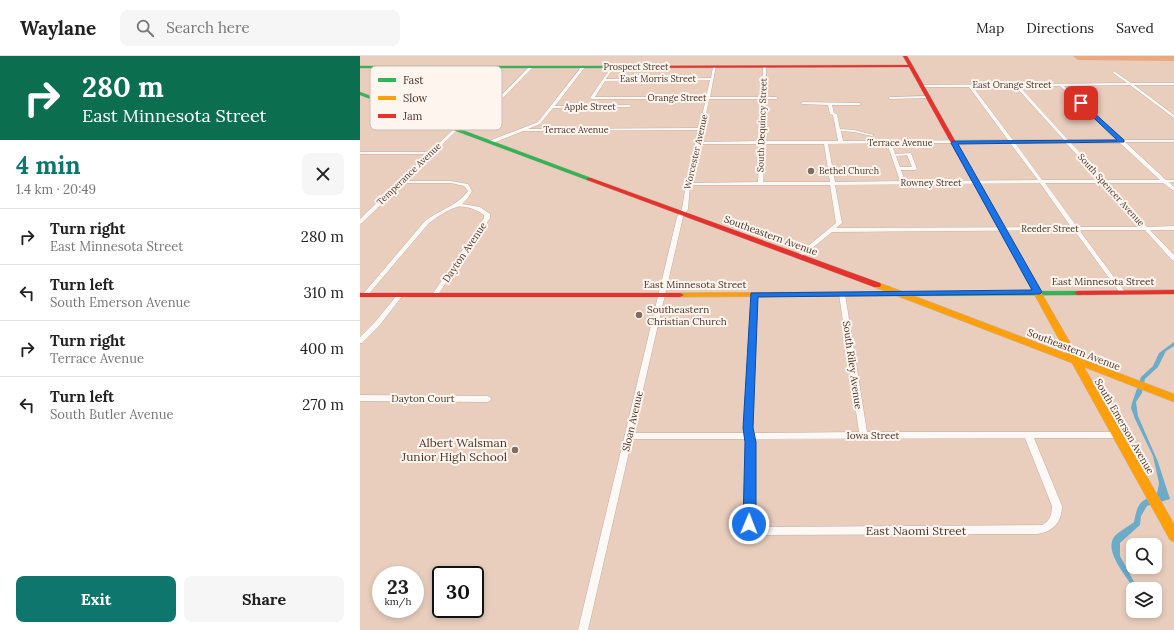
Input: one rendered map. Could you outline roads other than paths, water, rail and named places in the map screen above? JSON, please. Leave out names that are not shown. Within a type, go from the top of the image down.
[{"type":"main road","name":"South Emerson Avenue","points":[[906,56],[1174,536]]},
{"type":"main road","name":"Prospect Street","points":[[502,67],[911,66]]},
{"type":"main road","name":"Southeastern Avenue","points":[[360,93],[370,97]]},
{"type":"main road","name":"Southeastern Avenue","points":[[459,130],[798,257],[900,293],[1076,362],[1174,398]]},
{"type":"main road","name":"East Minnesota Street","points":[[362,295],[754,295],[1174,292]]},
{"type":"street","name":"South Dequincy Street","points":[[760,184],[765,66]]},
{"type":"street","name":"Temperance Avenue","points":[[502,97],[531,67]]},
{"type":"street","points":[[491,142],[524,130],[539,122],[583,67]]},
{"type":"street","points":[[604,80],[612,67]]},
{"type":"street","name":"Worcester Avenue","points":[[682,214],[715,67]]},
{"type":"street","points":[[1114,72],[1174,118]]},
{"type":"street","name":"East Morris Street","points":[[604,80],[712,79]]},
{"type":"street","name":"Orange Street","points":[[604,80],[592,98],[776,98]]},
{"type":"street","name":"East Orange Street","points":[[922,86],[1174,84]]},
{"type":"street","points":[[970,85],[1122,292]]},
{"type":"street","name":"South Spencer Avenue","points":[[1016,85],[1174,259]]},
{"type":"street","points":[[1061,85],[1174,190]]},
{"type":"street","points":[[890,98],[929,98]]},
{"type":"street","points":[[803,103],[825,103],[830,105],[848,106],[859,104]]},
{"type":"street","points":[[830,105],[832,114],[835,114],[841,143]]},
{"type":"street","name":"Apple Street","points":[[552,107],[629,106]]},
{"type":"street","name":"Terrace Avenue","points":[[524,130],[701,129]]},
{"type":"street","name":"Temperance Avenue","points":[[360,222],[455,130]]},
{"type":"street","points":[[838,130],[871,133]]},
{"type":"street","name":"Terrace Avenue","points":[[698,143],[1174,141]]},
{"type":"street","points":[[798,257],[840,223],[826,143]]},
{"type":"street","points":[[889,143],[903,183]]},
{"type":"street","points":[[360,153],[430,153]]},
{"type":"street","points":[[360,159],[367,153]]},
{"type":"street","points":[[893,154],[909,154],[915,168],[898,168]]},
{"type":"street","name":"Rowney Street","points":[[688,184],[1174,181]]},
{"type":"street","points":[[362,295],[428,220],[459,205],[469,193],[468,187],[464,184],[455,182],[401,182]]},
{"type":"street","name":"Dayton Avenue","points":[[435,295],[487,218],[487,214],[481,210],[459,205]]},
{"type":"street","name":"Sloan Avenue","points":[[583,630],[661,295],[682,214]]},
{"type":"street","name":"Reeder Street","points":[[830,230],[1174,228]]},
{"type":"street","name":"South Riley Avenue","points":[[842,294],[863,435]]},
{"type":"street","points":[[360,341],[377,324],[400,295]]},
{"type":"street","points":[[749,436],[748,428],[754,295]]},
{"type":"street","name":"Dayton Court","points":[[360,398],[487,398]]},
{"type":"street","name":"East Naomi Street","points":[[749,436],[751,442],[749,522],[752,528],[757,531],[1037,530],[1048,527],[1055,519],[1057,510],[1055,499],[1028,435]]},
{"type":"street","name":"Iowa Street","points":[[628,436],[1118,435]]},
{"type":"water","points":[[1174,342],[1174,346],[1166,351],[1158,367],[1145,379],[1142,393],[1136,402],[1138,416],[1158,462],[1170,499],[1147,506],[1141,516],[1140,525],[1120,543],[1120,556],[1126,567],[1126,574],[1130,574],[1134,582],[1130,582],[1117,563],[1112,549],[1112,543],[1116,535],[1134,522],[1138,506],[1146,499],[1157,494],[1159,483],[1153,456],[1131,408],[1141,377],[1153,366],[1159,353]]},
{"type":"place","name":"Bethel Church","points":[[811,171]]},
{"type":"place","name":"Southeastern Christian Church","points":[[639,315]]},
{"type":"place","name":"Albert Walsman Junior High School","points":[[515,450]]}]
